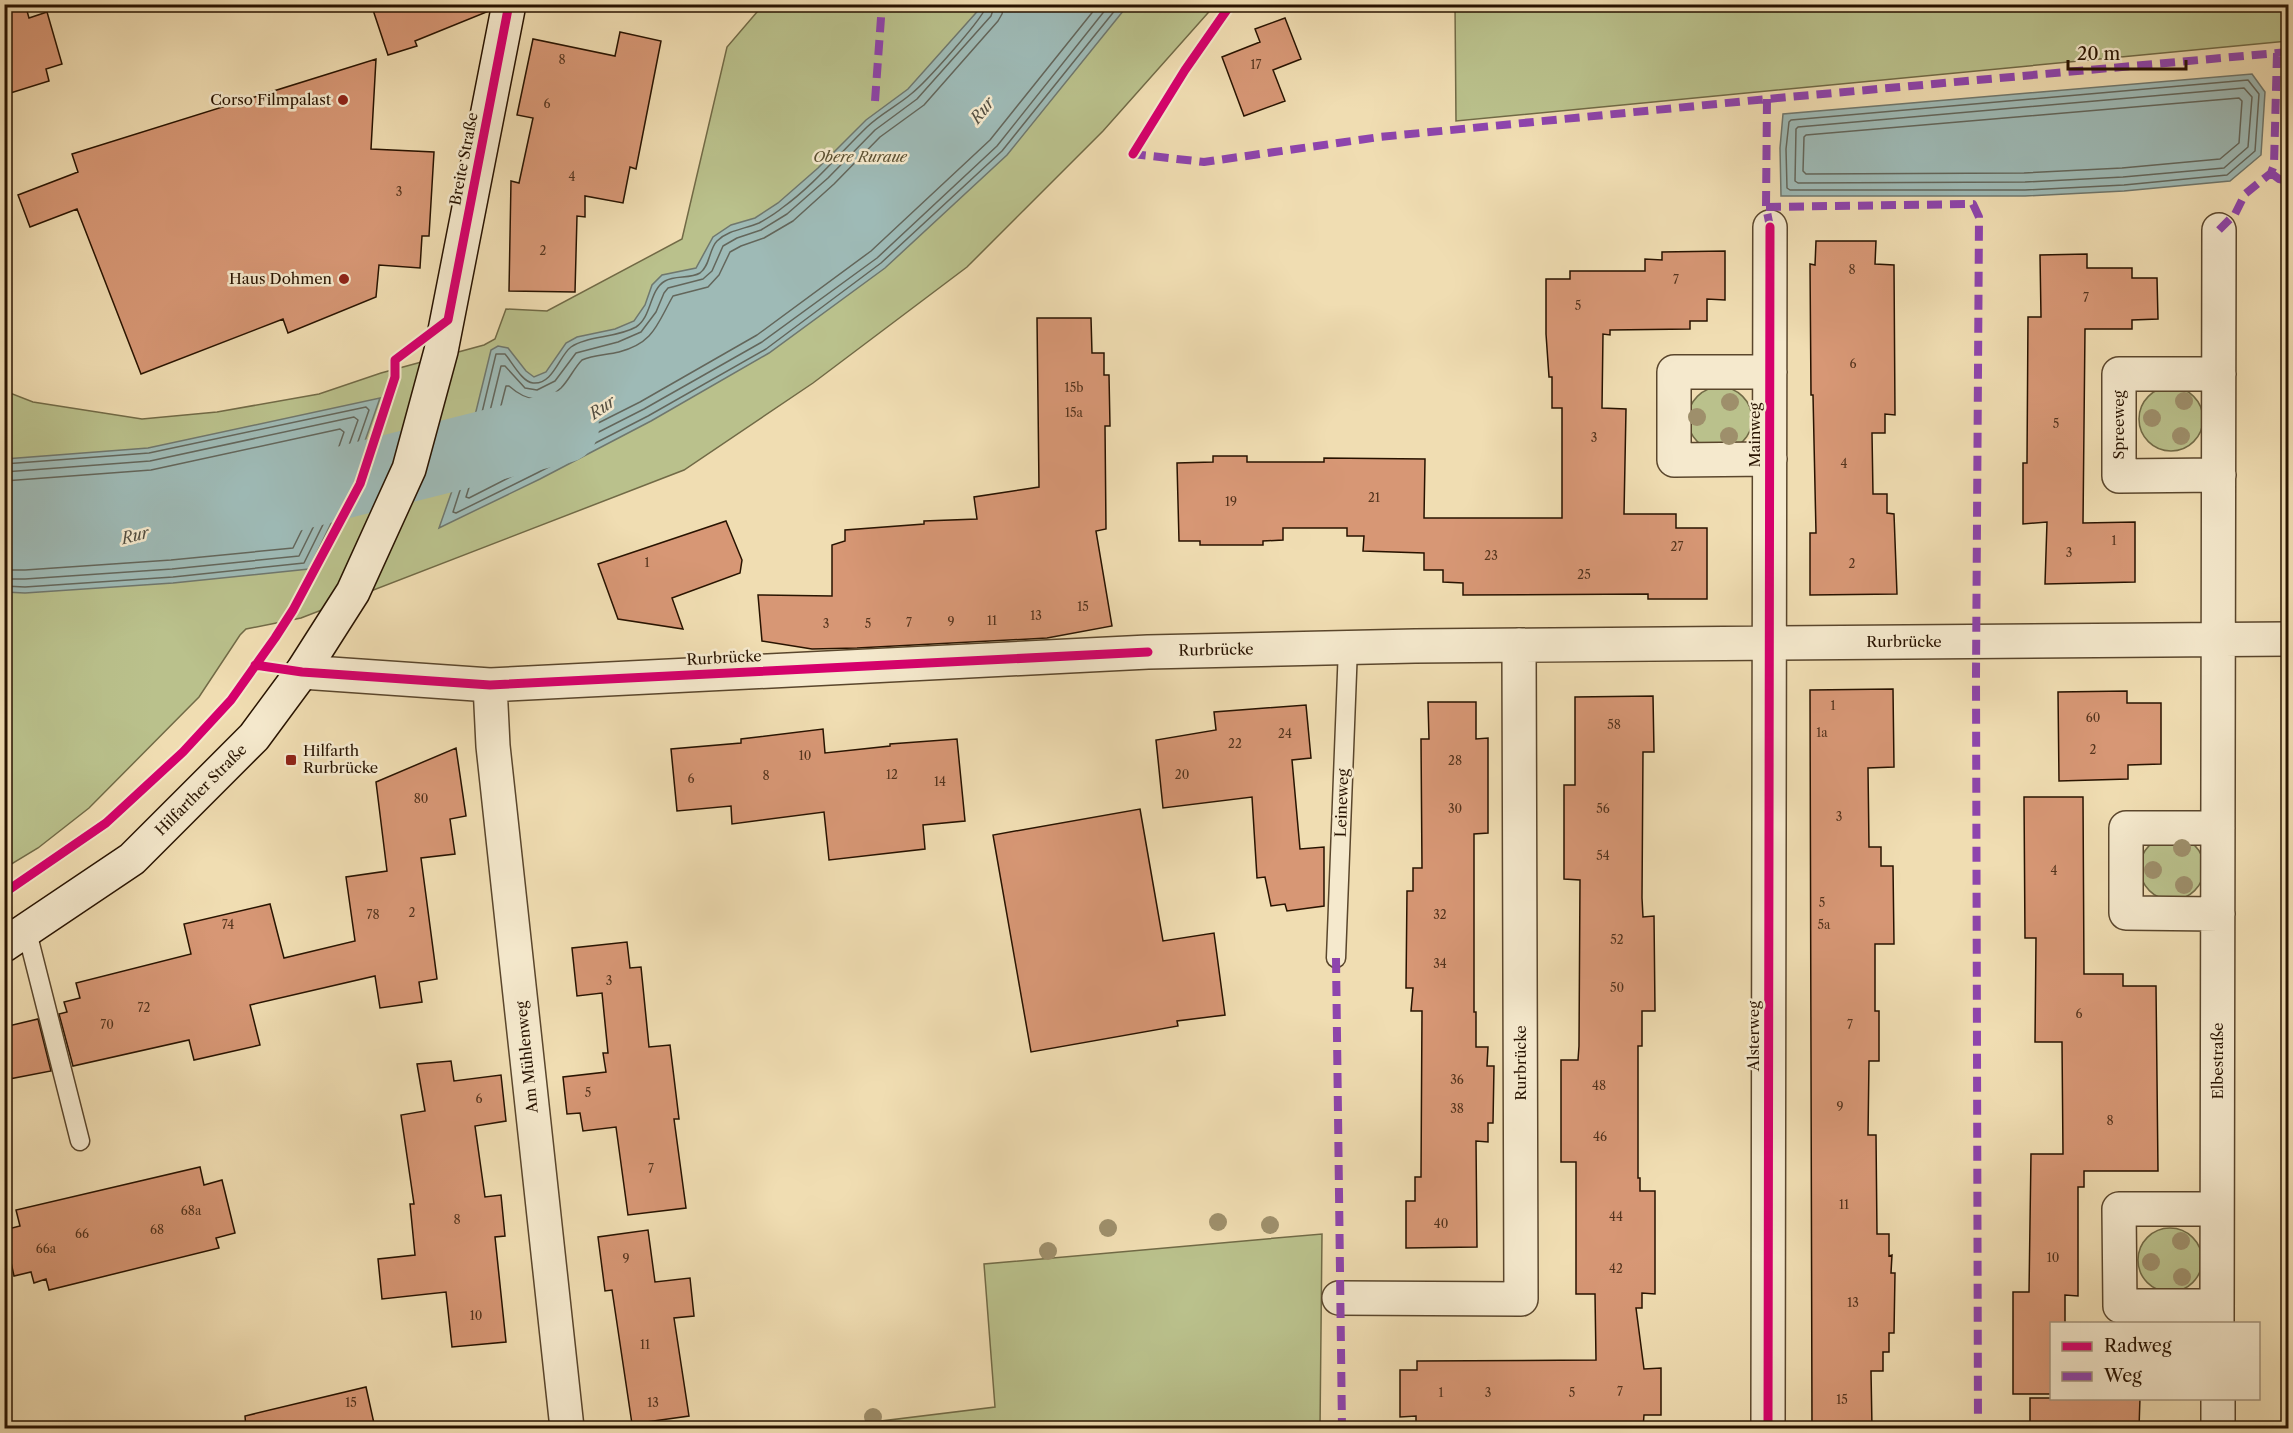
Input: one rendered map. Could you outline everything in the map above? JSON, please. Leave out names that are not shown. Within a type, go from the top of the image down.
[{"type":"street","name":"Breite Straße","points":[[353,592],[409,469],[441,351],[509,4]]},
{"type":"street","name":"Mainweg","points":[[1770,227],[1770,643]]},
{"type":"street","points":[[2219,230],[2220,640]]},
{"type":"street","name":"Mainweg","points":[[1770,372],[1674,372],[1674,460],[1770,459]]},
{"type":"street","name":"Spreeweg","points":[[2219,374],[2119,374],[2119,476],[2219,475]]},
{"type":"street","name":"Hilfarther Straße","points":[[16,939],[132,859],[254,737],[302,672],[353,592]]},
{"type":"street","name":"Rurbrücke","points":[[302,672],[490,685],[1148,651],[1520,645],[2289,639]]},
{"type":"street","name":"Elbestraße","points":[[2217,1209],[2119,1209],[2120,1306],[2217,1315],[2220,640]]},
{"type":"street","name":"Alsterweg","points":[[1768,1428],[1770,643]]},
{"type":"street","name":"Rurbrücke","points":[[1339,1298],[1521,1299],[1520,645]]},
{"type":"street","name":"Am Mühlenweg","points":[[490,685],[494,758],[567,1428]]},
{"type":"street","points":[[2218,828],[2127,828],[2126,913],[2218,914]]},
{"type":"street","points":[[2218,1400],[2218,1428]]},
{"type":"lane","name":"Leineweg","points":[[1336,958],[1348,647]]},
{"type":"lane","points":[[16,939],[80,1141]]},
{"type":"green space","points":[[2288,4],[2288,41],[1456,121],[1455,5]]},
{"type":"green space","name":"Obere Ruraue","points":[[763,5],[1215,5],[1103,131],[967,267],[813,383],[684,470],[301,618],[246,629],[199,697],[89,808],[38,848],[5,868],[5,391],[33,402],[142,419],[217,412],[319,394],[381,373],[484,345],[495,339],[506,309],[547,311],[682,239],[727,47]]},
{"type":"green space","points":[[1720,387],[1738,393],[1746,401],[1752,419],[1746,437],[1738,445],[1720,451],[1702,445],[1694,437],[1688,419],[1694,401],[1702,393]]},
{"type":"green space","points":[[2171,387],[2189,392],[2194,396],[2198,401],[2203,419],[2198,437],[2194,442],[2189,446],[2171,451],[2153,446],[2148,442],[2144,437],[2139,419],[2144,401],[2148,396],[2153,392]]},
{"type":"green space","points":[[2172,836],[2190,842],[2198,850],[2204,868],[2198,886],[2190,894],[2172,900],[2154,894],[2146,886],[2140,868],[2146,850],[2154,842]]},
{"type":"green space","points":[[2170,1228],[2182,1230],[2193,1237],[2200,1248],[2202,1260],[2200,1272],[2193,1283],[2182,1290],[2170,1292],[2158,1290],[2147,1283],[2140,1272],[2138,1260],[2140,1248],[2147,1237],[2158,1230]]},
{"type":"green space","points":[[1322,1234],[1320,1428],[866,1428],[865,1423],[995,1407],[984,1264]]},
{"type":"water","points":[[983,5],[1128,5],[1007,155],[885,268],[769,353],[651,421],[439,528],[467,448],[491,350],[498,346],[508,348],[526,371],[534,377],[546,372],[566,343],[577,337],[615,329],[634,321],[645,305],[652,285],[662,275],[696,268],[713,237],[731,225],[755,218],[778,203],[818,168],[866,120],[908,89]]},
{"type":"water","points":[[2252,74],[2265,92],[2261,155],[2230,181],[2124,191],[2025,196],[1781,196],[1780,148],[1783,114]]},
{"type":"water","points":[[380,398],[350,484],[309,569],[173,583],[25,593],[5,592],[5,459],[148,448]]},
{"type":"building","points":[[4,4],[25,4],[29,18],[47,12],[62,64],[46,69],[49,81],[4,95]]},
{"type":"building","points":[[371,4],[490,4],[489,11],[415,41],[417,46],[388,55]]},
{"type":"building","points":[[1285,18],[1301,59],[1273,70],[1285,101],[1244,116],[1222,57],[1260,42],[1255,29]]},
{"type":"building","points":[[620,32],[661,41],[636,169],[630,167],[623,203],[585,196],[585,217],[577,216],[575,292],[509,291],[511,181],[519,183],[533,118],[517,115],[533,39],[615,56]]},
{"type":"building","points":[[376,59],[371,149],[434,152],[429,236],[422,236],[420,268],[379,265],[376,297],[288,333],[283,319],[141,374],[77,209],[30,227],[18,195],[78,172],[72,154]]},
{"type":"building","points":[[1816,241],[1876,241],[1875,264],[1894,265],[1895,415],[1885,414],[1885,433],[1872,433],[1873,494],[1887,494],[1887,513],[1894,514],[1897,594],[1810,595],[1810,533],[1816,533],[1813,395],[1811,395],[1810,264],[1815,265]]},
{"type":"building","points":[[1725,251],[1725,300],[1707,299],[1707,321],[1690,321],[1690,329],[1610,330],[1610,335],[1603,334],[1602,408],[1626,409],[1624,514],[1676,514],[1676,528],[1707,528],[1707,599],[1648,599],[1648,594],[1463,595],[1463,583],[1443,582],[1443,570],[1424,570],[1424,553],[1363,551],[1364,536],[1347,536],[1347,528],[1283,528],[1283,540],[1263,541],[1263,545],[1200,545],[1200,541],[1179,541],[1177,463],[1213,462],[1213,456],[1247,456],[1247,462],[1324,462],[1324,458],[1425,459],[1424,518],[1562,518],[1562,408],[1552,408],[1552,377],[1549,377],[1546,334],[1546,279],[1570,279],[1570,271],[1645,271],[1645,259],[1662,260],[1662,252]]},
{"type":"building","points":[[2087,254],[2087,268],[2132,268],[2132,278],[2157,278],[2158,319],[2132,320],[2132,329],[2085,329],[2083,523],[2135,522],[2135,582],[2045,584],[2047,522],[2023,524],[2023,463],[2027,463],[2028,317],[2041,317],[2040,255]]},
{"type":"building","points":[[1037,318],[1091,318],[1092,353],[1104,353],[1104,375],[1109,375],[1110,426],[1105,426],[1106,529],[1096,531],[1112,626],[1047,638],[857,648],[812,649],[762,641],[758,595],[832,596],[832,545],[845,541],[845,530],[924,524],[924,521],[977,519],[974,497],[1039,487]]},
{"type":"building","points":[[726,521],[742,560],[740,573],[672,598],[683,629],[618,619],[598,564]]},
{"type":"building","points":[[1893,689],[1894,767],[1868,768],[1869,847],[1881,847],[1881,866],[1893,866],[1894,944],[1875,944],[1875,1011],[1879,1011],[1879,1061],[1869,1061],[1868,1135],[1876,1135],[1877,1234],[1889,1234],[1889,1256],[1892,1255],[1891,1273],[1895,1273],[1894,1333],[1889,1333],[1889,1352],[1883,1352],[1883,1371],[1871,1371],[1872,1428],[1812,1428],[1810,690]]},
{"type":"building","points":[[2127,691],[2127,703],[2161,703],[2161,764],[2128,765],[2128,779],[2059,781],[2058,692]]},
{"type":"building","points":[[1653,696],[1654,752],[1643,752],[1642,898],[1643,917],[1654,916],[1655,1011],[1642,1011],[1642,1046],[1638,1046],[1638,1178],[1640,1178],[1640,1191],[1655,1191],[1655,1294],[1642,1293],[1642,1308],[1636,1308],[1644,1369],[1661,1368],[1661,1415],[1644,1415],[1643,1428],[1416,1428],[1416,1416],[1400,1417],[1400,1370],[1417,1370],[1417,1361],[1596,1360],[1595,1294],[1576,1294],[1576,1162],[1561,1162],[1561,1060],[1578,1060],[1579,1046],[1580,880],[1564,879],[1564,785],[1575,785],[1575,697]]},
{"type":"building","points":[[1428,702],[1476,702],[1476,739],[1488,738],[1488,833],[1474,834],[1474,1012],[1476,1012],[1476,1047],[1488,1047],[1487,1066],[1494,1066],[1493,1123],[1488,1123],[1488,1142],[1476,1141],[1477,1247],[1406,1248],[1406,1201],[1415,1201],[1415,1177],[1421,1177],[1422,1011],[1411,1011],[1413,988],[1406,988],[1407,891],[1413,891],[1413,868],[1422,868],[1421,739],[1429,739]]},
{"type":"building","points":[[1306,705],[1311,758],[1292,760],[1300,849],[1324,847],[1324,906],[1287,911],[1285,904],[1271,906],[1265,877],[1257,878],[1252,797],[1163,808],[1156,740],[1216,730],[1214,712]]},
{"type":"building","points":[[823,729],[825,753],[890,746],[890,744],[957,739],[965,821],[923,825],[925,849],[829,860],[824,812],[732,824],[731,806],[677,811],[671,749],[741,743],[741,739]]},
{"type":"building","points":[[456,748],[466,816],[450,819],[455,854],[421,858],[437,979],[419,982],[422,1002],[380,1008],[375,976],[250,1005],[260,1045],[194,1060],[189,1040],[73,1066],[59,1014],[67,1012],[64,1002],[80,998],[76,983],[191,954],[184,924],[270,904],[284,958],[355,941],[346,877],[387,871],[376,782]]},
{"type":"building","points":[[2024,797],[2083,797],[2084,974],[2123,974],[2123,986],[2156,986],[2158,1171],[2084,1171],[2084,1187],[2078,1187],[2078,1296],[2065,1295],[2065,1322],[2050,1322],[2050,1394],[2013,1394],[2013,1292],[2029,1292],[2031,1154],[2063,1154],[2062,1042],[2035,1042],[2036,938],[2025,938]]},
{"type":"building","points":[[1140,809],[1163,941],[1214,933],[1225,1015],[1177,1021],[1178,1026],[1031,1052],[993,835]]},
{"type":"building","points":[[627,942],[630,968],[641,967],[649,1047],[670,1045],[679,1119],[674,1119],[686,1208],[628,1215],[616,1127],[583,1131],[580,1113],[567,1114],[563,1077],[606,1072],[603,1053],[608,1053],[602,993],[577,996],[572,948]]},
{"type":"building","points":[[38,1019],[51,1071],[4,1080],[4,1027]]},
{"type":"building","points":[[451,1061],[454,1081],[501,1075],[506,1121],[475,1126],[485,1197],[501,1195],[505,1236],[495,1237],[506,1342],[452,1347],[446,1292],[382,1299],[378,1259],[415,1255],[410,1204],[414,1204],[401,1115],[425,1111],[417,1064]]},
{"type":"building","points":[[200,1167],[204,1185],[222,1180],[235,1233],[216,1238],[219,1248],[49,1290],[46,1279],[34,1283],[31,1272],[14,1276],[4,1230],[20,1226],[16,1210]]},
{"type":"building","points":[[648,1230],[655,1282],[690,1278],[694,1316],[674,1318],[689,1416],[632,1424],[612,1290],[605,1291],[598,1237]]},
{"type":"building","points":[[366,1387],[375,1428],[246,1428],[245,1416]]},
{"type":"building","points":[[2030,1398],[2140,1400],[2139,1428],[2030,1428]]},
{"type":"waterway","name":"Rur","points":[[254,505],[563,427]]},
{"type":"marked path","points":[[875,101],[882,4]]},
{"type":"marked path","points":[[1134,152],[1133,154],[1204,162],[1380,137],[2288,52]]},
{"type":"marked path","points":[[2219,230],[2235,214],[2245,194],[2271,173],[2274,165],[2277,53]]},
{"type":"marked path","points":[[1767,99],[1766,207],[1770,227]]},
{"type":"marked path","points":[[2271,173],[2279,179],[2288,181]]},
{"type":"marked path","points":[[1766,207],[1973,204],[1979,217],[1976,676],[1978,1428]]},
{"type":"marked path","points":[[1336,958],[1342,1428]]},
{"type":"cycle path","points":[[4,893],[106,823],[183,752],[231,700],[293,610],[360,484],[395,377],[395,360],[448,320],[509,4]]},
{"type":"cycle path","points":[[1133,154],[1185,70],[1231,4]]},
{"type":"cycle path","points":[[1768,1428],[1770,227]]},
{"type":"cycle path","points":[[255,665],[302,672],[490,685],[1148,652]]},
{"type":"place","name":"Corso Filmpalast","points":[[343,100]]},
{"type":"place","name":"Haus Dohmen","points":[[344,279]]},
{"type":"place","name":"Hilfarth Rurbrücke","points":[[291,760]]}]
